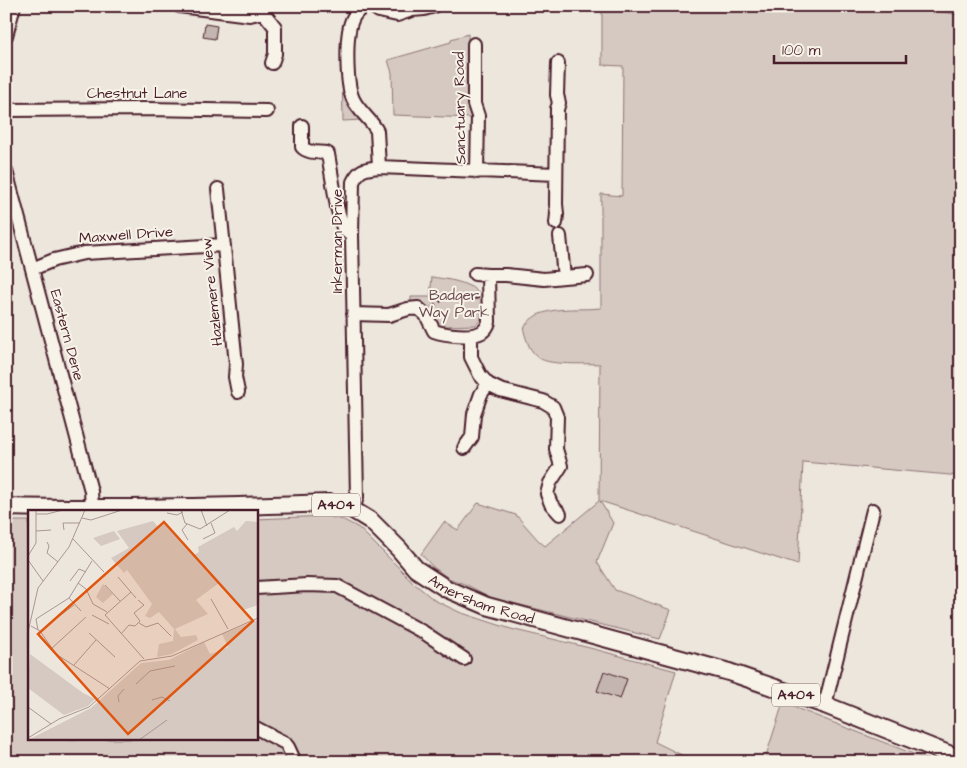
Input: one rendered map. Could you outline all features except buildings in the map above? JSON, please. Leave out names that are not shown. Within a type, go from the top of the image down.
[{"type":"main road","name":"Amersham Road","points":[[6,507],[92,509],[330,503],[353,510],[371,522],[399,549],[416,569],[447,589],[487,606],[728,672],[825,705],[961,759]]},
{"type":"street","points":[[6,36],[14,6]]},
{"type":"street","points":[[179,6],[250,15],[264,9],[275,27],[275,54],[272,63]]},
{"type":"street","points":[[364,6],[353,17],[349,30],[348,78],[353,99],[377,131],[379,167]]},
{"type":"street","points":[[372,6],[379,12],[397,14],[434,6]]},
{"type":"street","name":"Sanctuary Road","points":[[474,44],[474,104],[478,116],[477,172]]},
{"type":"street","points":[[556,223],[558,214],[556,174],[557,109],[559,103],[557,95],[558,63]]},
{"type":"street","name":"Chestnut Lane","points":[[6,110],[267,110]]},
{"type":"street","points":[[302,126],[303,149],[328,154],[337,207],[343,228],[352,235]]},
{"type":"street","name":"Inkerman Drive","points":[[353,510],[357,497],[352,235],[353,182],[356,174],[364,169],[379,167],[556,174]]},
{"type":"street","name":"Eastern Dene","points":[[6,171],[91,491],[92,509]]},
{"type":"street","name":"Hazlemere View","points":[[218,189],[238,392]]},
{"type":"street","points":[[560,236],[564,277]]},
{"type":"street","name":"Maxwell Drive","points":[[32,269],[54,260],[84,253],[224,245]]},
{"type":"street","points":[[474,274],[544,279],[587,275]]},
{"type":"street","points":[[353,314],[389,315],[418,308],[426,315],[434,331],[441,334],[471,336],[482,332],[489,322],[488,275]]},
{"type":"street","points":[[471,336],[470,357],[480,375],[488,384],[500,390],[543,400],[553,408],[557,417],[556,449],[561,466],[550,483],[546,494],[551,504],[560,514]]},
{"type":"street","points":[[464,448],[472,437],[474,414],[481,394],[488,384]]},
{"type":"street","points":[[825,705],[873,510]]},
{"type":"street","points":[[258,588],[307,585],[337,586],[423,632],[464,659]]},
{"type":"street","points":[[258,729],[285,743],[295,762]]},
{"type":"path","points":[[426,315],[431,308],[443,300],[456,297],[470,300],[488,297]]},
{"type":"green space","points":[[602,6],[924,6],[924,9],[961,15],[961,476],[803,462],[798,565],[600,501],[613,523],[597,562],[615,590],[671,610],[660,639],[492,598],[448,578],[432,566],[421,554],[444,522],[458,530],[478,503],[516,515],[545,546],[599,501],[600,364],[544,361],[531,349],[524,328],[530,320],[550,311],[601,308],[601,194],[622,196],[623,66],[602,65]]},
{"type":"green space","points":[[468,34],[469,108],[472,118],[393,115],[392,73],[388,60],[451,42],[451,39]]},
{"type":"green space","points":[[342,72],[346,94],[362,120],[343,121]]},
{"type":"green space","name":"Badger Way Park","points":[[432,277],[460,282],[483,295],[483,316],[476,325],[443,326],[435,319],[432,311],[426,305],[411,302],[411,297],[430,297]]},
{"type":"green space","points":[[326,516],[344,520],[359,528],[415,584],[434,600],[459,612],[511,629],[676,671],[655,742],[696,762],[6,762],[6,521],[28,521],[28,740],[258,740],[258,519]]},
{"type":"green space","points":[[783,703],[934,762],[764,762]]}]
